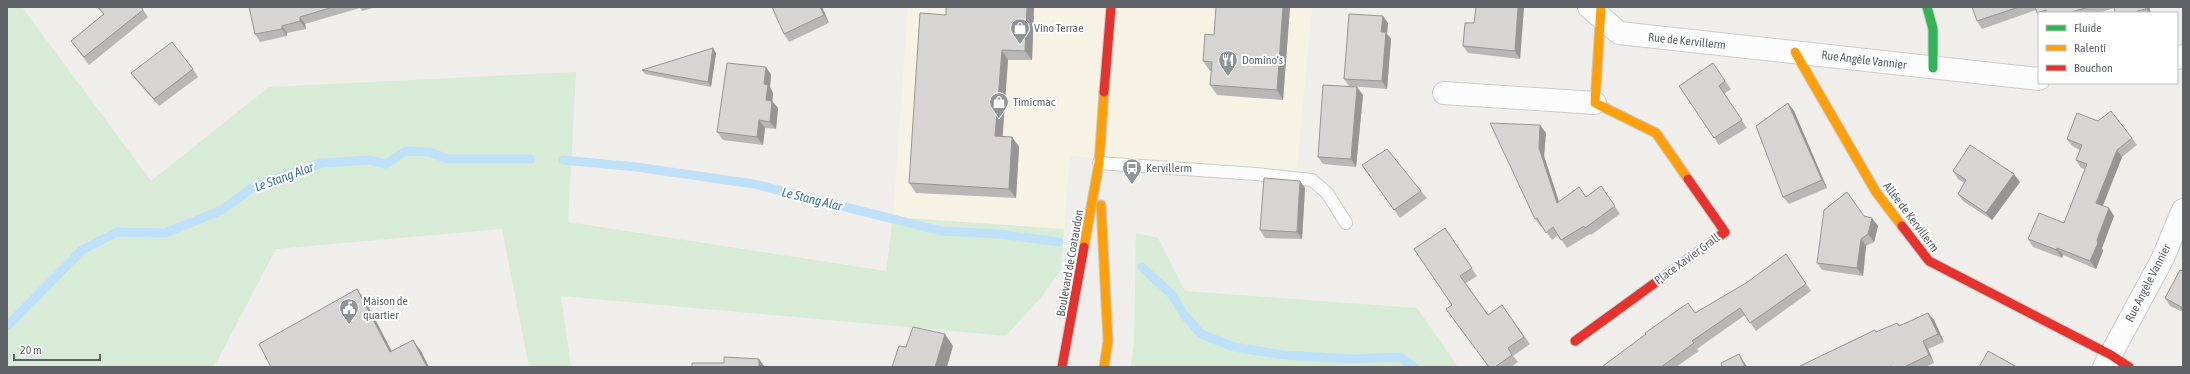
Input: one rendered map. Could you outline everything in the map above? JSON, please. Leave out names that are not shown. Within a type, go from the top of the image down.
[{"type":"street","name":"Boulevard de Coataudon","points":[[1062,367],[1069,336],[1100,163],[1111,7]]},
{"type":"street","points":[[1927,7],[1933,29],[1933,68]]},
{"type":"street","points":[[1595,103],[1596,10]]},
{"type":"street","name":"Rue de Kervillerm","points":[[1596,10],[1619,33],[1795,52]]},
{"type":"street","name":"Rue Angèle Vannier","points":[[1795,52],[1994,76],[2038,79]]},
{"type":"street","name":"Allée de Kervillerm","points":[[1795,52],[1876,192],[1929,261],[2107,361],[2129,367]]},
{"type":"street","name":"Place Xavier Grall","points":[[1444,93],[1595,103],[1656,133],[1725,232],[1575,341]]},
{"type":"street","name":"Boulevard de Coataudon","points":[[1100,163],[1108,341],[1104,367]]},
{"type":"street","name":"Rue Angèle Vannier","points":[[2107,361],[2162,260],[2183,210]]},
{"type":"lane","points":[[1100,163],[1256,174],[1312,180],[1327,193],[1346,223]]},
{"type":"shaded area","points":[[908,7],[1312,7],[1297,170],[1070,156],[1064,229],[893,217]]},
{"type":"green space","points":[[7,7],[22,7],[151,181],[269,87],[576,72],[568,222],[886,271],[893,217],[1064,229],[1061,269],[1042,296],[1006,336],[561,296],[571,367],[529,367],[502,229],[276,249],[214,367],[7,367]]},
{"type":"green space","points":[[1136,233],[1158,238],[1185,291],[1417,308],[1458,367],[1131,367],[1134,343]]},
{"type":"building","points":[[98,7],[141,7],[143,10],[84,57],[71,41],[104,14]]},
{"type":"building","points":[[249,7],[333,7],[300,17],[300,21],[282,26],[282,29],[255,34]]},
{"type":"building","points":[[772,7],[820,7],[824,15],[784,34]]},
{"type":"building","points":[[946,7],[1027,7],[1025,51],[1002,50],[995,136],[1012,137],[1009,189],[909,183],[920,13],[946,15]]},
{"type":"building","points":[[1216,7],[1283,7],[1277,90],[1210,85],[1212,62],[1203,61],[1205,34],[1214,35]]},
{"type":"building","points":[[1476,7],[1518,7],[1515,51],[1463,46],[1465,23],[1474,23]]},
{"type":"building","points":[[1972,7],[2019,7],[1977,21]]},
{"type":"building","points":[[2035,7],[2088,7],[2072,12],[2047,12],[2046,10],[2037,13]]},
{"type":"building","points":[[2114,7],[2146,7],[2146,9],[2136,12],[2115,12]]},
{"type":"building","points":[[1349,14],[1383,16],[1381,32],[1386,32],[1382,81],[1344,79]]},
{"type":"building","points":[[172,42],[193,69],[154,99],[131,73]]},
{"type":"building","points":[[713,48],[708,82],[642,70]]},
{"type":"building","points":[[727,63],[766,67],[764,84],[768,85],[766,100],[772,101],[770,122],[759,120],[757,137],[717,132]]},
{"type":"building","points":[[1713,63],[1725,81],[1719,86],[1742,120],[1714,138],[1679,86]]},
{"type":"building","points":[[1323,85],[1357,87],[1351,159],[1318,157]]},
{"type":"building","points":[[1788,103],[1822,180],[1783,197],[1756,126]]},
{"type":"building","points":[[2111,111],[2132,138],[2117,150],[2096,203],[2109,208],[2097,240],[2098,243],[2090,261],[2057,248],[2057,250],[2028,239],[2039,213],[2064,223],[2087,164],[2076,160],[2082,145],[2067,139],[2077,113],[2098,121]]},
{"type":"building","points":[[1490,123],[1540,125],[1539,148],[1557,203],[1579,187],[1586,197],[1601,186],[1615,206],[1585,228],[1584,226],[1561,240],[1553,227],[1546,233],[1537,218],[1535,219]]},
{"type":"building","points":[[1970,145],[2014,174],[1986,213],[1958,194],[1966,180],[1953,171]]},
{"type":"building","points":[[1387,149],[1421,191],[1394,210],[1362,165]]},
{"type":"building","points":[[1264,178],[1300,181],[1297,232],[1260,230]]},
{"type":"building","points":[[1847,192],[1864,216],[1872,218],[1868,234],[1861,239],[1857,268],[1817,263],[1824,210]]},
{"type":"building","points":[[1445,228],[1472,268],[1460,276],[1488,315],[1502,305],[1524,337],[1508,348],[1512,355],[1495,367],[1489,367],[1446,309],[1452,305],[1414,249]]},
{"type":"building","points":[[1786,254],[1806,284],[1750,323],[1740,308],[1692,341],[1694,343],[1661,367],[1603,367],[1646,334],[1645,333],[1688,303],[1695,313],[1746,283]]},
{"type":"building","points":[[2180,270],[2183,271],[2183,308],[2165,298]]},
{"type":"building","name":"Maison de quartier","points":[[357,289],[390,352],[413,340],[427,367],[271,367],[259,344]]},
{"type":"building","points":[[1928,313],[1938,334],[1923,341],[1929,355],[1904,367],[1800,367],[1875,330],[1876,332],[1897,323],[1899,326]]},
{"type":"building","points":[[913,327],[945,334],[935,367],[892,367],[899,346],[906,347]]},
{"type":"building","points":[[1988,351],[2017,367],[1979,367]]},
{"type":"building","points":[[1739,354],[1745,367],[1722,367],[1721,363]]},
{"type":"building","points":[[724,357],[759,359],[759,367],[692,367],[692,363],[724,363]]},
{"type":"waterway","name":"Le Stang Alar","points":[[7,326],[82,250],[117,232],[165,233],[222,210],[256,185],[322,163],[369,160],[386,164],[406,151],[430,152],[447,159],[531,159]]},
{"type":"waterway","name":"Le Stang Alar","points":[[563,160],[636,167],[754,184],[941,231],[999,234],[1059,242]]},
{"type":"waterway","name":"Le Stang Alar","points":[[1142,267],[1172,295],[1185,316],[1201,334],[1234,347],[1284,355],[1352,359],[1400,357],[1414,367]]},
{"type":"traffic: fast","points":[[1927,7],[1933,29],[1933,68]]},
{"type":"traffic: slow","points":[[1601,7],[1595,103],[1656,133],[1688,179]]},
{"type":"traffic: slow","points":[[1795,52],[1876,192],[1902,226]]},
{"type":"traffic: slow","points":[[1084,247],[1099,163],[1104,92]]},
{"type":"traffic: slow","points":[[1101,205],[1108,341],[1104,367]]},
{"type":"traffic: jam","points":[[1104,92],[1111,7]]},
{"type":"traffic: jam","points":[[1575,341],[1725,232],[1688,179]]},
{"type":"traffic: jam","points":[[1902,226],[1929,261],[2111,355],[2129,367]]},
{"type":"traffic: jam","points":[[1062,367],[1084,247]]},
{"type":"place","name":"Vino Terrae","points":[[1020,45]]},
{"type":"place","name":"Domino's","points":[[1228,77]]},
{"type":"place","name":"Timicmac","points":[[999,119]]},
{"type":"place","name":"Kervillerm","points":[[1132,185]]},
{"type":"place","name":"Maison de quartier","points":[[349,325]]}]
